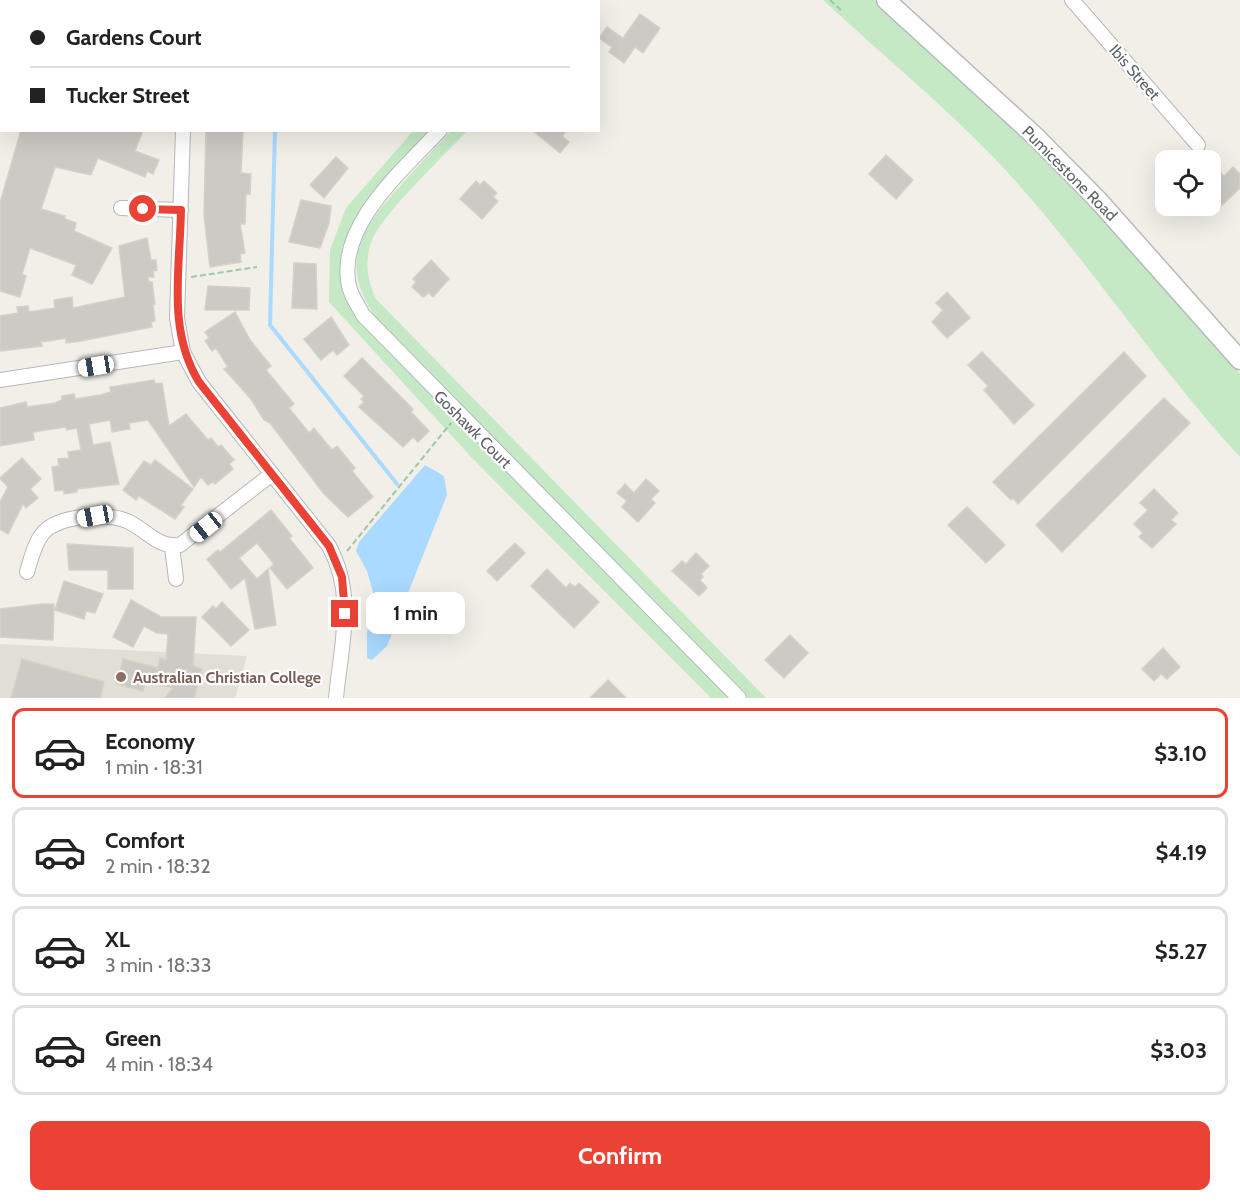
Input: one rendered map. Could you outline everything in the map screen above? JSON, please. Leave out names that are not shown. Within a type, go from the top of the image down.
[{"type":"main road","name":"Pumicestone Road","points":[[886,0],[1037,138],[1093,195],[1240,360]]},
{"type":"street","name":"Ibis Street","points":[[1072,0],[1198,145]]},
{"type":"street","points":[[183,132],[177,318],[183,352],[199,382],[329,546],[337,561],[346,595],[336,698]]},
{"type":"street","name":"Goshawk Court","points":[[438,132],[376,201],[356,228],[350,253],[349,286],[363,315],[739,698]]},
{"type":"street","points":[[121,208],[181,210]]},
{"type":"street","points":[[0,380],[183,352]]},
{"type":"street","points":[[27,572],[38,540],[53,524],[95,516],[122,519],[161,544],[172,546],[189,541],[272,474]]},
{"type":"street","points":[[172,546],[176,579]]},
{"type":"path","points":[[830,0],[843,12]]},
{"type":"path","points":[[180,279],[257,267]]},
{"type":"path","points":[[337,561],[459,414]]},
{"type":"shaded area","name":"Australian Christian College","points":[[0,644],[247,656],[235,698],[0,698]]},
{"type":"green space","points":[[823,0],[875,0],[1077,189],[1240,374],[1240,457],[1178,384],[1060,233],[997,161],[934,99]]},
{"type":"green space","points":[[412,132],[431,132],[373,194],[358,215],[348,238],[344,262],[347,290],[358,321],[731,698],[711,698],[473,459],[329,302],[330,250],[346,208]]},
{"type":"green space","points":[[450,132],[466,132],[401,200],[372,240],[368,255],[368,270],[370,285],[376,299],[766,698],[748,698],[382,327],[368,306],[360,287],[357,269],[358,252],[363,236],[372,220]]},
{"type":"water","points":[[425,465],[444,476],[447,495],[387,646],[372,660],[367,658],[367,633],[374,596],[367,571],[356,551],[359,542]]},
{"type":"building","points":[[640,14],[660,28],[643,53],[635,47],[624,63],[609,52],[612,47],[600,37],[607,27],[623,38]]},
{"type":"building","points":[[20,132],[142,132],[135,151],[159,160],[153,174],[147,171],[145,177],[98,158],[91,175],[55,167],[41,209],[65,216],[65,219],[76,223],[74,231],[112,248],[92,284],[72,275],[76,265],[30,248],[22,274],[26,276],[20,297],[0,291],[0,203]]},
{"type":"building","points":[[206,132],[243,132],[241,173],[251,174],[250,194],[246,194],[245,224],[240,224],[245,253],[240,254],[241,262],[210,267],[204,215]]},
{"type":"building","points":[[534,132],[565,132],[562,136],[569,142],[560,153]]},
{"type":"building","points":[[886,155],[913,180],[896,199],[869,174]]},
{"type":"building","points":[[336,157],[348,168],[324,198],[310,185]]},
{"type":"building","points":[[1233,167],[1240,174],[1240,188],[1221,206],[1221,173],[1224,176]]},
{"type":"building","points":[[476,181],[480,185],[484,181],[497,193],[493,197],[498,201],[482,219],[460,199]]},
{"type":"building","points":[[301,200],[331,206],[329,223],[320,248],[289,242]]},
{"type":"building","points":[[147,238],[151,260],[156,260],[157,270],[153,271],[154,277],[148,277],[149,282],[152,282],[155,304],[153,304],[155,321],[151,322],[152,327],[81,341],[66,343],[66,338],[41,342],[42,346],[0,351],[0,316],[18,313],[17,307],[28,306],[29,312],[55,308],[54,300],[72,297],[73,308],[125,297],[119,246]]},
{"type":"building","points":[[431,260],[449,279],[433,297],[429,293],[423,297],[412,287],[416,282],[413,279]]},
{"type":"building","points":[[294,263],[316,264],[317,309],[292,308]]},
{"type":"building","points":[[208,286],[250,288],[249,310],[205,310]]},
{"type":"building","points":[[947,292],[970,318],[947,338],[932,322],[943,310],[936,303]]},
{"type":"building","points":[[235,312],[250,340],[271,366],[266,370],[294,404],[289,408],[309,433],[314,428],[332,450],[337,446],[355,468],[352,471],[373,497],[348,517],[324,494],[270,423],[264,420],[251,399],[224,369],[228,367],[216,348],[212,351],[205,341],[209,338],[205,332]]},
{"type":"building","points":[[331,317],[349,345],[337,355],[333,350],[321,360],[304,339]]},
{"type":"building","points":[[982,352],[1034,405],[1014,424],[984,390],[988,386],[968,365]]},
{"type":"building","points":[[1124,352],[1146,376],[1018,504],[1013,498],[1011,500],[993,482]]},
{"type":"building","points":[[362,358],[413,409],[411,412],[429,431],[418,442],[413,437],[403,447],[359,407],[364,402],[361,399],[364,396],[344,376]]},
{"type":"building","points":[[154,380],[155,384],[162,383],[169,426],[186,414],[208,440],[211,438],[218,447],[221,445],[234,460],[229,464],[233,469],[215,484],[213,482],[208,485],[201,477],[194,487],[148,420],[129,423],[130,429],[112,432],[110,420],[89,424],[93,445],[110,442],[119,484],[77,489],[77,492],[64,494],[64,490],[55,491],[52,467],[59,466],[58,459],[69,458],[68,452],[81,450],[77,428],[67,430],[66,427],[33,432],[34,440],[0,446],[0,408],[26,402],[27,407],[55,403],[62,400],[62,396],[74,394],[75,399],[100,395],[111,392],[110,387]]},
{"type":"building","points":[[1164,398],[1190,423],[1062,552],[1036,525]]},
{"type":"building","points":[[22,458],[41,479],[30,489],[38,498],[26,508],[23,504],[8,534],[0,529],[0,502],[8,487],[0,478]]},
{"type":"building","points":[[155,460],[193,489],[181,505],[184,507],[175,519],[139,496],[136,500],[123,490],[144,461],[151,465]]},
{"type":"building","points":[[646,479],[659,491],[651,499],[655,503],[638,522],[622,507],[627,501],[617,493],[625,484],[634,493]]},
{"type":"building","points":[[1154,489],[1178,513],[1171,520],[1176,524],[1152,548],[1139,537],[1143,533],[1134,524],[1148,510],[1140,503]]},
{"type":"building","points":[[967,507],[1005,545],[986,563],[948,525]]},
{"type":"building","points":[[271,510],[292,536],[289,538],[313,568],[287,589],[270,568],[274,564],[257,543],[239,558],[257,579],[268,569],[276,625],[255,629],[245,578],[231,589],[207,559],[218,550],[220,552]]},
{"type":"building","points":[[515,543],[525,553],[497,581],[487,571]]},
{"type":"building","points":[[67,544],[133,548],[133,589],[108,589],[108,570],[69,570]]},
{"type":"building","points":[[696,553],[709,566],[701,574],[703,577],[700,580],[707,588],[699,596],[672,571],[682,561],[686,564]]},
{"type":"building","points":[[547,569],[566,588],[570,583],[575,587],[579,583],[599,602],[574,628],[531,586]]},
{"type":"building","points":[[64,581],[103,594],[95,613],[86,611],[84,619],[55,610]]},
{"type":"building","points":[[131,600],[161,617],[196,617],[193,666],[202,669],[194,698],[165,698],[173,688],[146,681],[143,691],[117,684],[123,659],[158,668],[160,658],[166,660],[168,634],[157,633],[144,626],[133,647],[113,637]]},
{"type":"building","points":[[222,602],[249,630],[231,646],[202,617],[213,606],[216,609]]},
{"type":"building","points":[[54,604],[53,640],[0,637],[0,609]]},
{"type":"building","points":[[790,635],[808,653],[784,678],[765,660]]},
{"type":"building","points":[[1163,648],[1180,667],[1167,679],[1161,674],[1154,681],[1142,669]]},
{"type":"building","points":[[22,659],[104,682],[100,698],[11,698]]},
{"type":"building","points":[[608,680],[626,698],[590,698]]},
{"type":"waterway","points":[[275,132],[270,325],[397,484]]},
{"type":"place","name":"Australian Christian College","points":[[121,677]]},
{"type":"route","points":[[143,209],[181,210],[177,318],[183,352],[199,382],[329,546],[342,577],[346,595],[345,614]]}]
